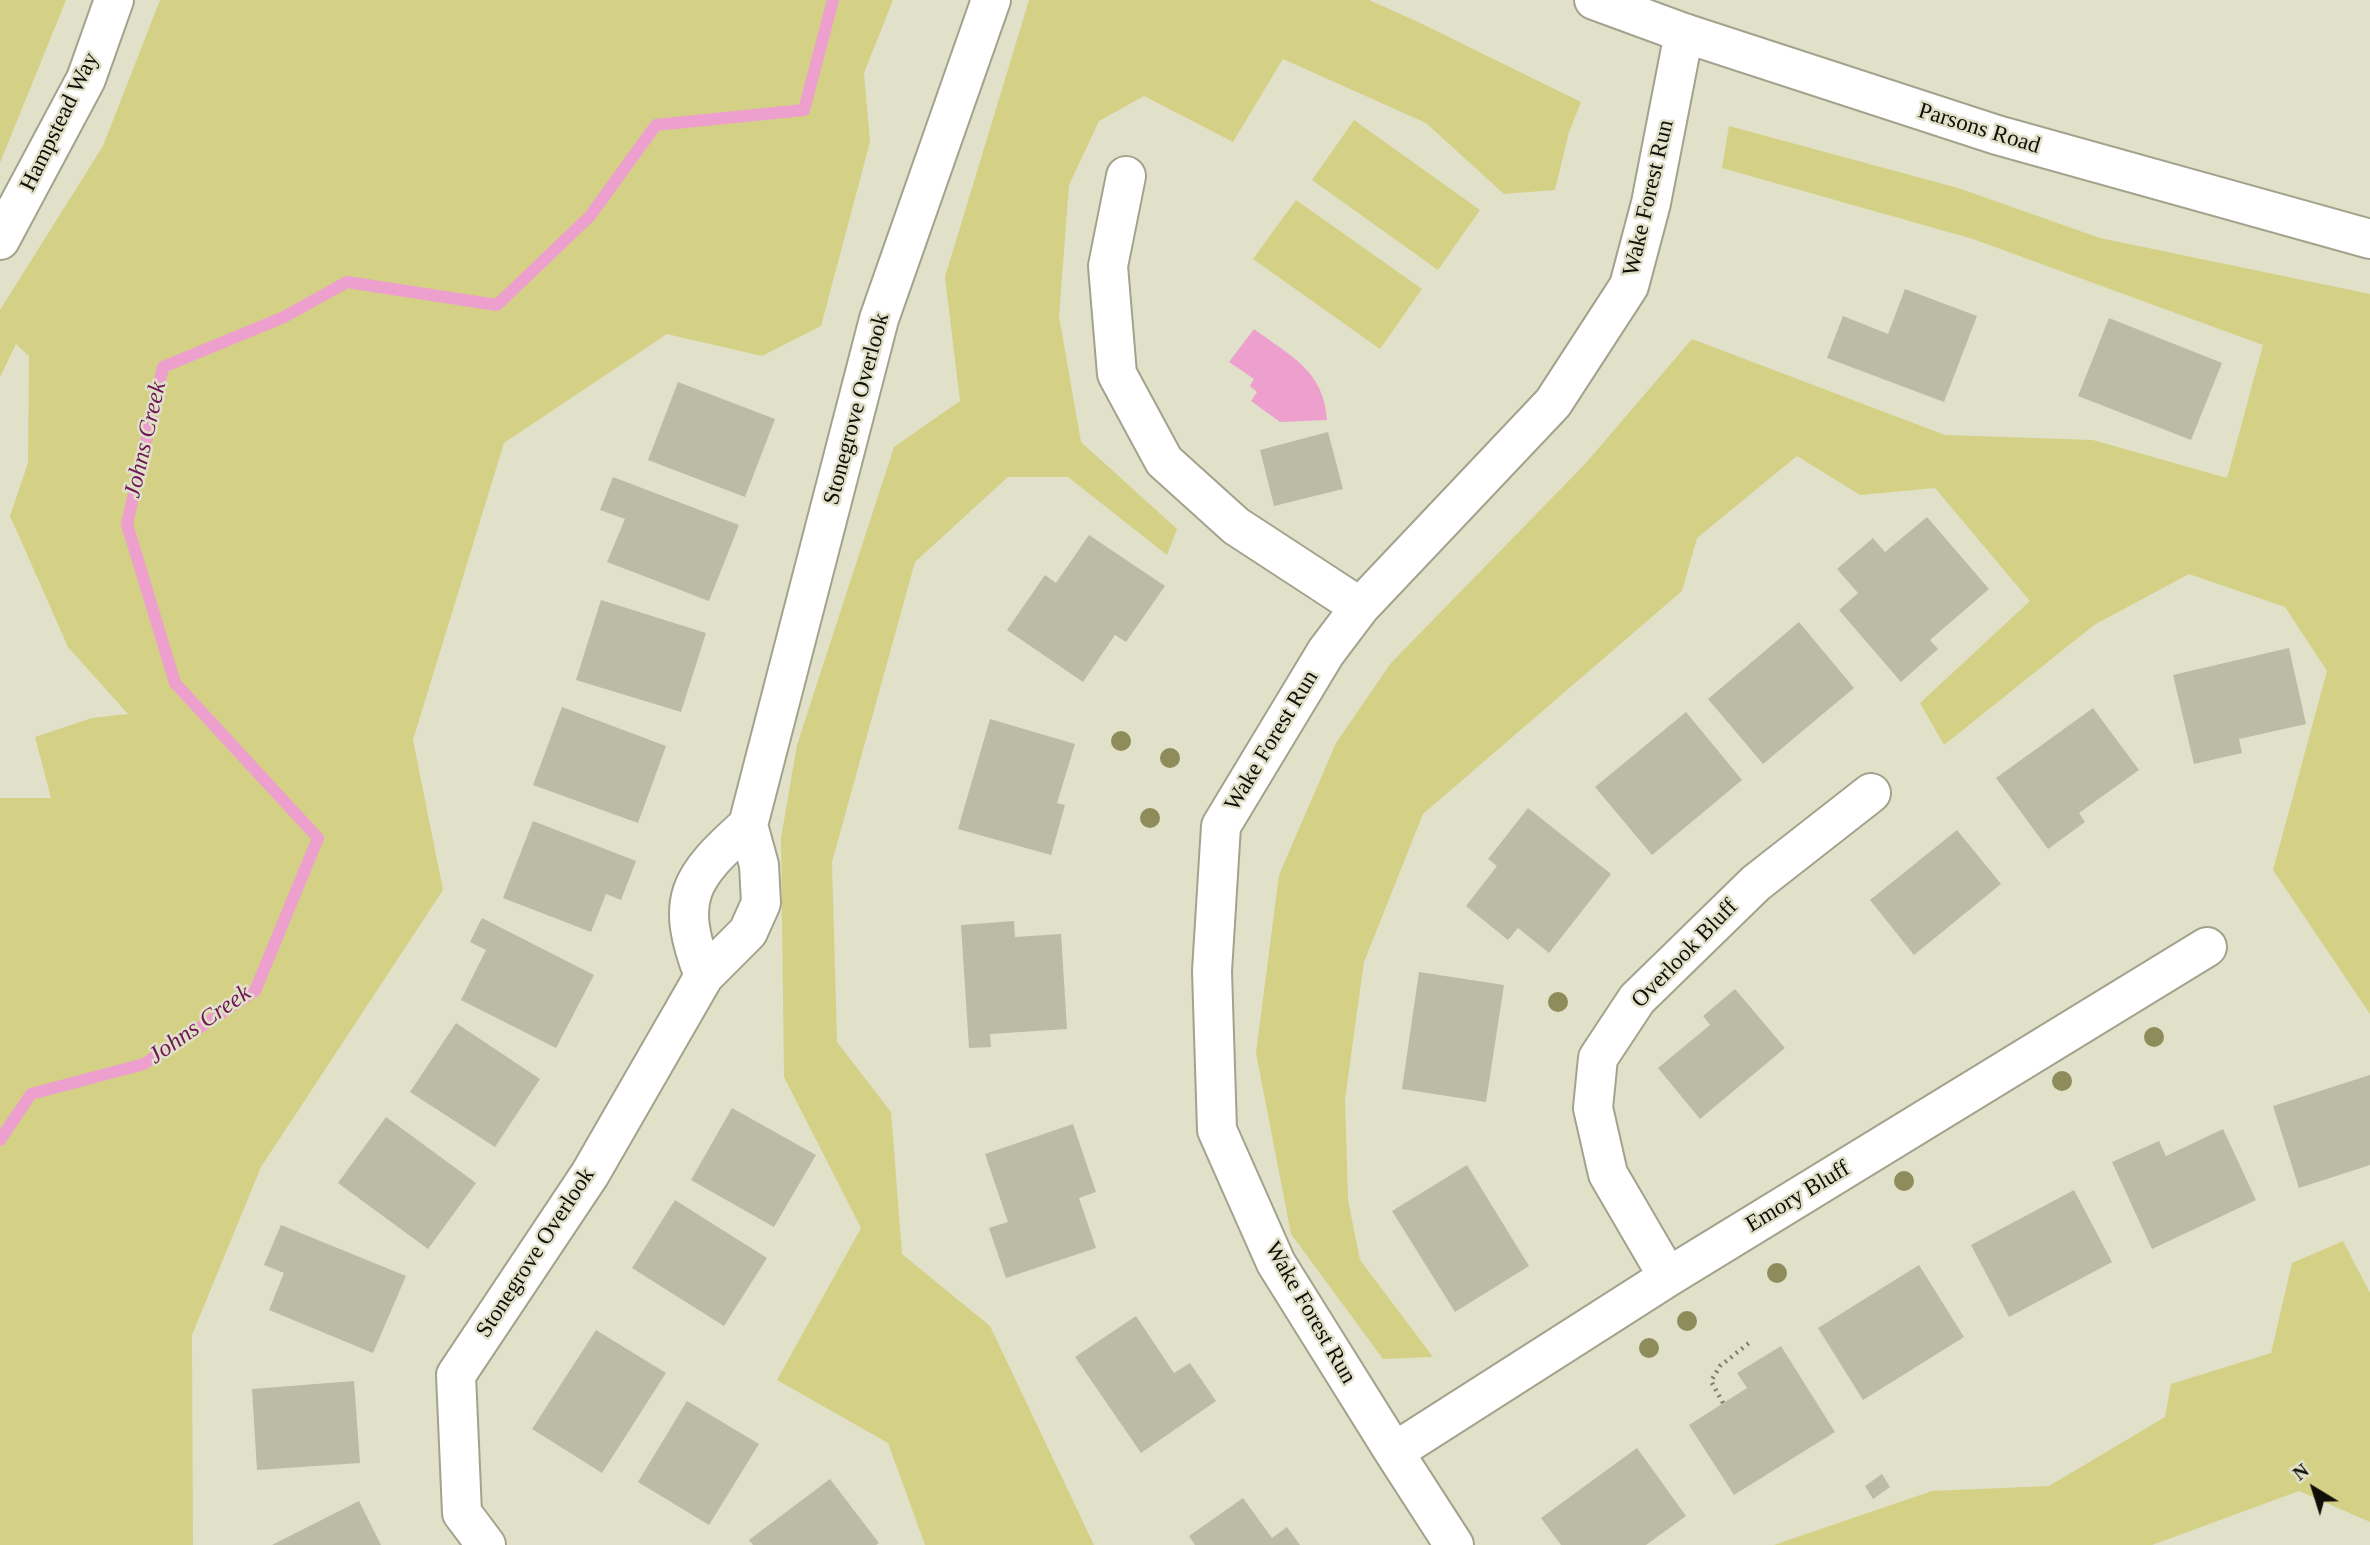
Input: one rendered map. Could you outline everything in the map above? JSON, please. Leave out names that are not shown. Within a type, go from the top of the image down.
[{"type":"street","name":"Hampstead Way","points":[[0,240],[86,79],[114,0]]},
{"type":"street","name":"Stonegrove Overlook","points":[[486,1545],[462,1513],[456,1375],[590,1174],[704,976],[748,932],[761,903],[759,865],[748,825],[879,319],[991,0]]},
{"type":"street","name":"Parsons Road","points":[[1594,0],[1684,33],[1997,135],[2370,239]]},
{"type":"street","name":"Wake Forest Run","points":[[1454,1545],[1276,1263],[1217,1130],[1212,971],[1220,827],[1326,652],[1360,607],[1553,403],[1629,286],[1651,203],[1684,33]]},
{"type":"street","points":[[1126,176],[1108,266],[1116,374],[1164,461],[1236,526],[1360,607]]},
{"type":"street","name":"Overlook Bluff","points":[[1668,1276],[1608,1174],[1593,1108],[1598,1058],[1637,999],[1746,892],[1871,793]]},
{"type":"street","points":[[704,976],[693,946],[689,903],[694,883],[717,853],[748,825]]},
{"type":"street","name":"Emory Bluff","points":[[1394,1452],[1668,1276],[2207,947]]},
{"type":"path","points":[[1723,1403],[1711,1381],[1720,1366],[1749,1343]]},
{"type":"shaded area","points":[[0,0],[66,0],[0,163]]},
{"type":"shaded area","points":[[160,0],[893,0],[864,73],[870,142],[821,326],[762,356],[667,334],[504,443],[413,740],[443,890],[261,1167],[192,1335],[193,1545],[0,1545],[0,798],[51,798],[35,737],[92,718],[128,714],[68,647],[10,516],[28,463],[29,356],[16,344],[0,377],[0,310],[103,146]]},
{"type":"shaded area","points":[[1029,0],[1369,0],[1581,102],[1569,132],[1555,190],[1504,194],[1426,123],[1283,59],[1233,142],[1144,96],[1099,121],[1069,185],[1059,316],[1081,442],[1177,529],[1167,555],[1068,477],[1008,477],[915,562],[832,862],[837,1042],[891,1112],[902,1254],[990,1326],[1094,1545],[925,1545],[888,1443],[777,1380],[861,1228],[784,1077],[781,838],[797,745],[894,447],[960,401],[945,277]]},
{"type":"shaded area","points":[[1354,120],[1480,210],[1438,270],[1312,180]]},
{"type":"shaded area","points":[[1729,126],[1958,188],[2100,238],[2370,294],[2370,1014],[2273,870],[2327,671],[2285,607],[2189,574],[2094,625],[1944,745],[1920,703],[2030,601],[1935,488],[1860,495],[1797,456],[1697,538],[1682,591],[1423,814],[1364,962],[1345,1099],[1348,1200],[1360,1260],[1433,1357],[1383,1359],[1291,1234],[1256,1053],[1279,875],[1336,743],[1391,663],[1585,464],[1692,339],[1945,435],[2093,440],[2227,478],[2263,345],[1973,239],[1722,168]]},
{"type":"shaded area","points":[[1296,200],[1422,289],[1380,349],[1253,259]]},
{"type":"shaded area","points":[[1254,329],[1292,356],[1312,376],[1319,388],[1327,420],[1280,422],[1251,401],[1257,392],[1250,386],[1254,379],[1229,362]]},
{"type":"shaded area","points":[[2343,1241],[2370,1293],[2370,1522],[2299,1491],[2152,1545],[1774,1545],[1932,1491],[2049,1486],[2165,1417],[2171,1384],[2271,1353],[2292,1263]]},
{"type":"building","points":[[1905,289],[1977,316],[1944,402],[1827,358],[1843,316],[1888,334]]},
{"type":"building","points":[[2109,318],[2222,363],[2191,440],[2078,396]]},
{"type":"building","points":[[678,382],[775,419],[745,497],[648,460]]},
{"type":"building","points":[[1328,432],[1343,489],[1274,506],[1260,450]]},
{"type":"building","points":[[613,477],[739,525],[709,601],[607,562],[625,519],[600,510]]},
{"type":"building","points":[[1927,517],[1989,589],[1930,640],[1938,649],[1901,682],[1839,610],[1858,593],[1837,569],[1873,538],[1885,552]]},
{"type":"building","points":[[1089,535],[1165,586],[1126,642],[1115,635],[1083,682],[1007,630],[1045,575],[1056,583]]},
{"type":"building","points":[[601,600],[706,633],[681,712],[576,680]]},
{"type":"building","points":[[1799,622],[1854,688],[1763,764],[1708,699]]},
{"type":"building","points":[[2289,648],[2306,724],[2239,739],[2242,753],[2194,764],[2173,675]]},
{"type":"building","points":[[562,707],[666,746],[638,823],[533,785]]},
{"type":"building","points":[[2093,708],[2139,770],[2079,813],[2085,822],[2048,849],[1996,778]]},
{"type":"building","points":[[1686,712],[1742,780],[1652,855],[1595,787]]},
{"type":"building","points":[[990,719],[1075,744],[1057,803],[1065,805],[1051,855],[958,829]]},
{"type":"building","points":[[1528,808],[1611,874],[1549,953],[1518,928],[1508,940],[1466,906],[1497,866],[1488,859]]},
{"type":"building","points":[[533,821],[636,861],[621,900],[606,894],[591,932],[503,898]]},
{"type":"building","points":[[1957,830],[2001,884],[1914,955],[1870,900]]},
{"type":"building","points":[[482,918],[594,975],[556,1048],[461,1000],[486,950],[470,942]]},
{"type":"building","points":[[1014,921],[1015,937],[1061,934],[1067,1029],[990,1034],[991,1047],[969,1048],[961,925]]},
{"type":"building","points":[[1419,972],[1504,985],[1486,1102],[1402,1089]]},
{"type":"building","points":[[1735,989],[1785,1048],[1700,1119],[1658,1068],[1710,1025],[1703,1016]]},
{"type":"building","points":[[456,1023],[540,1079],[495,1147],[410,1092]]},
{"type":"building","points":[[2370,1075],[2370,1165],[2299,1188],[2273,1106]]},
{"type":"building","points":[[732,1108],[816,1155],[774,1227],[691,1180]]},
{"type":"building","points":[[386,1117],[476,1183],[428,1249],[338,1183]]},
{"type":"building","points":[[1073,1124],[1096,1192],[1079,1198],[1096,1248],[1006,1278],[989,1228],[1008,1222],[985,1154]]},
{"type":"building","points":[[2223,1129],[2256,1200],[2152,1249],[2112,1162],[2159,1141],[2166,1156]]},
{"type":"building","points":[[1467,1165],[1529,1266],[1455,1312],[1392,1211]]},
{"type":"building","points":[[2074,1190],[2112,1262],[2009,1317],[1971,1245]]},
{"type":"building","points":[[675,1200],[767,1258],[724,1326],[632,1268]]},
{"type":"building","points":[[281,1225],[406,1276],[373,1353],[269,1310],[284,1273],[264,1265]]},
{"type":"building","points":[[1919,1265],[1964,1337],[1863,1400],[1818,1328]]},
{"type":"building","points":[[1136,1316],[1174,1373],[1190,1363],[1216,1401],[1141,1453],[1075,1357]]},
{"type":"building","points":[[596,1330],[666,1373],[602,1473],[532,1429]]},
{"type":"building","points":[[1781,1346],[1835,1432],[1734,1495],[1689,1425],[1747,1388],[1737,1373]]},
{"type":"building","points":[[354,1381],[360,1463],[257,1470],[252,1389]]},
{"type":"building","points":[[687,1401],[759,1444],[709,1525],[638,1482]]},
{"type":"building","points":[[1637,1448],[1686,1516],[1646,1545],[1561,1545],[1541,1518]]},
{"type":"building","points":[[1882,1474],[1890,1487],[1873,1499],[1865,1486]]},
{"type":"building","points":[[830,1479],[879,1543],[753,1545],[749,1540]]},
{"type":"building","points":[[1243,1498],[1272,1538],[1287,1527],[1300,1545],[1195,1545],[1189,1536]]},
{"type":"building","points":[[359,1501],[381,1545],[272,1545]]},
{"type":"waterway","name":"Johns Creek","points":[[0,1140],[31,1094],[144,1064],[255,991],[318,838],[175,683],[127,524],[163,367],[284,317],[347,282],[497,305],[590,216],[656,125],[804,110],[833,0]]}]
